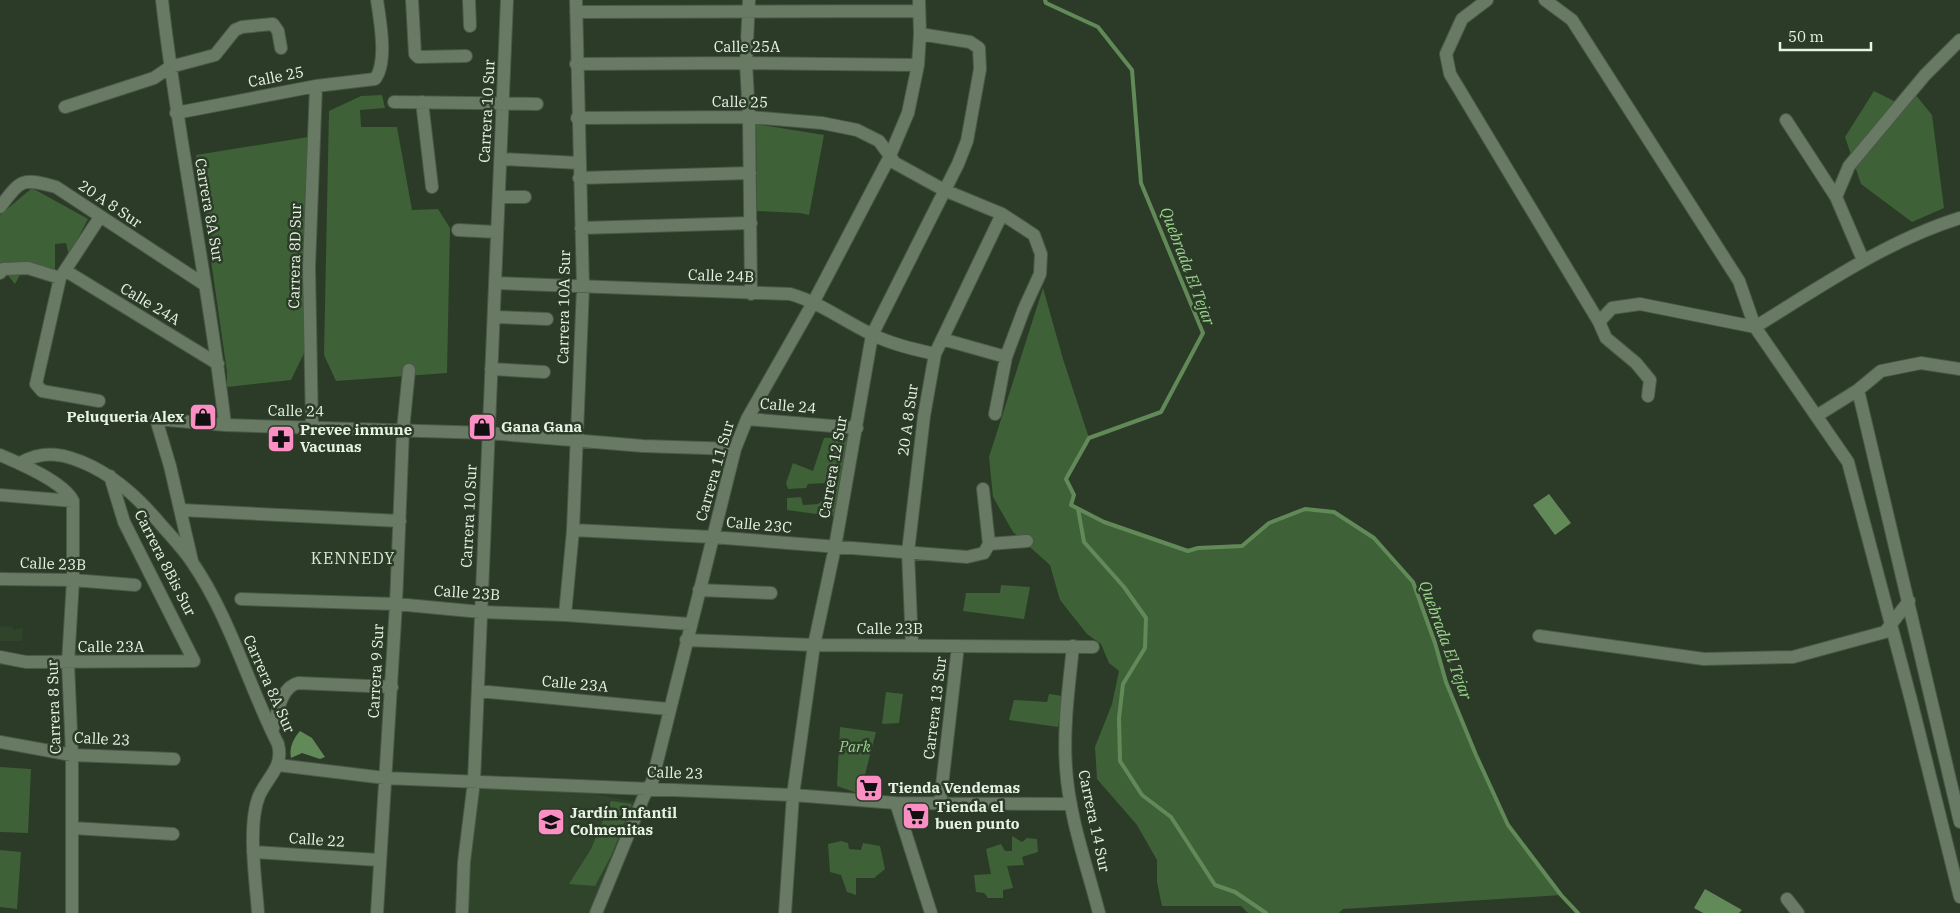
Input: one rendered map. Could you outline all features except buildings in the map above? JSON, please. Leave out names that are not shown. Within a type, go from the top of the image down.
[{"type":"street","name":"Carrera 8A Sur","points":[[162,0],[176,113],[218,364],[225,426]]},
{"type":"street","name":"Calle 25","points":[[176,113],[316,86],[367,81],[375,78],[380,72],[381,30],[377,0]]},
{"type":"street","points":[[412,0],[415,54],[422,57],[466,56]]},
{"type":"street","points":[[469,0],[470,26]]},
{"type":"street","name":"Carrera 10 Sur","points":[[462,913],[464,862],[474,780],[507,0]]},
{"type":"street","points":[[1487,0],[1462,19],[1446,54],[1450,74],[1599,322],[1606,338],[1636,362],[1650,380],[1648,396]]},
{"type":"street","points":[[1545,0],[1572,20],[1740,281],[1754,327],[1818,415],[1848,462],[1911,700],[1960,897]]},
{"type":"street","points":[[576,6],[919,6]]},
{"type":"street","name":"Carrera 10A Sur","points":[[566,615],[573,530],[575,440],[583,287],[577,118],[576,6]]},
{"type":"street","points":[[749,6],[746,63],[749,117],[752,294]]},
{"type":"street","name":"Carrera 11 Sur","points":[[596,913],[649,788],[735,450],[747,419],[814,303],[889,158],[908,113],[918,65],[919,6]]},
{"type":"street","points":[[65,107],[154,78],[170,67],[215,55],[235,30],[242,27],[273,24],[278,31],[281,48]]},
{"type":"street","name":"Carrera 12 Sur","points":[[785,913],[793,795],[814,645],[835,547],[872,335],[964,149],[972,119],[980,69],[979,48],[970,42],[920,34]]},
{"type":"street","points":[[1836,197],[1848,166],[1925,75],[1960,40]]},
{"type":"street","name":"Calle 25A","points":[[576,64],[918,65]]},
{"type":"street","name":"Carrera 8D Sur","points":[[312,427],[309,267],[316,86]]},
{"type":"street","points":[[394,102],[538,104]]},
{"type":"street","points":[[422,102],[432,187]]},
{"type":"street","name":"Calle 25","points":[[577,118],[749,117],[822,123],[857,130],[879,141],[889,158]]},
{"type":"street","points":[[1786,120],[1836,197],[1863,260]]},
{"type":"street","points":[[889,158],[892,162],[944,190],[1002,214],[1034,235],[1041,254],[1040,274],[1024,309],[1006,357],[996,414]]},
{"type":"street","points":[[501,159],[579,163]]},
{"type":"street","points":[[579,178],[750,173]]},
{"type":"street","name":"20 A 8 Sur","points":[[0,208],[18,184],[33,180],[56,187],[100,218],[205,284]]},
{"type":"street","points":[[499,197],[525,196]]},
{"type":"street","name":"20 A 8 Sur","points":[[912,645],[908,552],[924,416],[935,354],[1002,214]]},
{"type":"street","points":[[99,401],[42,391],[37,388],[63,274],[67,264],[100,218]]},
{"type":"street","points":[[1599,322],[1612,308],[1640,304],[1754,327],[1863,260],[1944,222],[1960,218]]},
{"type":"street","points":[[581,228],[751,223]]},
{"type":"street","points":[[458,230],[496,232]]},
{"type":"street","name":"Calle 24A","points":[[1,271],[28,268],[63,274],[218,364]]},
{"type":"street","name":"Calle 24B","points":[[495,283],[790,294],[814,303],[872,335],[902,346],[935,354]]},
{"type":"street","points":[[494,317],[547,319]]},
{"type":"street","points":[[942,339],[1006,357]]},
{"type":"street","points":[[1818,415],[1858,390],[1881,371],[1921,363],[1960,369]]},
{"type":"street","points":[[491,369],[544,372]]},
{"type":"street","name":"Carrera 9 Sur","points":[[377,913],[379,860],[392,687],[403,430],[409,370]]},
{"type":"street","points":[[1858,390],[1960,822]]},
{"type":"street","name":"Carrera 8A Sur","points":[[156,419],[181,510],[192,561]]},
{"type":"street","name":"Calle 24","points":[[156,419],[225,426],[489,433],[643,446],[735,450]]},
{"type":"street","name":"Calle 24","points":[[747,419],[857,428]]},
{"type":"street","points":[[0,455],[20,463],[64,490],[73,501]]},
{"type":"street","name":"Carrera 8A Sur","points":[[20,463],[34,455],[69,457],[110,476],[148,509],[192,561],[211,595],[272,732],[281,755],[278,765]]},
{"type":"street","name":"Carrera 8Bis Sur","points":[[110,476],[124,522],[195,659],[193,663]]},
{"type":"street","points":[[982,489],[989,544]]},
{"type":"street","points":[[0,495],[73,501]]},
{"type":"street","name":"Carrera 8 Sur","points":[[72,913],[72,755],[68,663],[73,580],[73,501]]},
{"type":"street","points":[[181,510],[400,521]]},
{"type":"street","name":"Calle 23C","points":[[573,530],[712,537],[968,557],[984,553],[989,544],[1027,541]]},
{"type":"street","name":"Calle 23B","points":[[0,579],[73,580],[135,584]]},
{"type":"street","points":[[699,590],[771,593]]},
{"type":"street","name":"Calle 23B","points":[[241,599],[396,604],[480,612],[566,615],[690,624]]},
{"type":"street","points":[[1539,636],[1704,658],[1793,657],[1885,632],[1891,627],[1909,601]]},
{"type":"street","name":"Calle 23B","points":[[686,640],[814,645],[1093,646]]},
{"type":"street","name":"Carrera 13 Sur","points":[[940,803],[958,646]]},
{"type":"street","name":"Carrera 14 Sur","points":[[1073,646],[1065,730],[1066,769],[1071,804],[1099,913]]},
{"type":"street","name":"Calle 23A","points":[[0,657],[26,662],[193,663]]},
{"type":"street","points":[[272,732],[284,695],[292,684],[298,682],[392,687]]},
{"type":"street","name":"Calle 23A","points":[[478,692],[668,709]]},
{"type":"street","points":[[1911,700],[1929,695]]},
{"type":"street","name":"Calle 23","points":[[0,742],[72,755],[174,759]]},
{"type":"street","points":[[258,913],[253,852],[258,799],[278,765]]},
{"type":"street","name":"Calle 23","points":[[278,765],[385,778],[474,780],[616,789],[649,788],[793,795],[896,803],[1071,804]]},
{"type":"street","points":[[896,803],[930,913]]},
{"type":"street","points":[[72,828],[173,834]]},
{"type":"street","name":"Calle 22","points":[[253,852],[379,860]]},
{"type":"street","points":[[1787,899],[1798,913]]},
{"type":"shaded area","points":[[1549,494],[1571,523],[1555,535],[1533,505]]},
{"type":"shaded area","points":[[0,626],[13,627],[13,630],[23,628],[22,641],[0,641]]},
{"type":"shaded area","points":[[300,731],[312,738],[325,757],[320,759],[302,753],[291,758],[292,744]]},
{"type":"shaded area","name":"Jardín Infantil Colmenitas","points":[[479,786],[590,793],[635,802],[591,913],[463,913]]},
{"type":"shaded area","points":[[1705,889],[1742,910],[1739,913],[1703,913],[1694,908]]},
{"type":"green space","points":[[1874,91],[1902,105],[1915,94],[1932,115],[1944,208],[1912,222],[1861,184],[1845,137]]},
{"type":"green space","points":[[382,95],[385,108],[360,110],[361,127],[397,127],[412,210],[438,209],[450,228],[447,373],[336,381],[324,355],[329,111],[361,96]]},
{"type":"green space","points":[[756,124],[824,135],[809,215],[757,211]]},
{"type":"green space","points":[[308,137],[308,345],[291,380],[227,387],[227,372],[196,155]]},
{"type":"green space","points":[[32,188],[88,219],[69,255],[66,243],[55,244],[55,271],[36,264],[30,274],[21,273],[15,284],[6,273],[0,279],[0,215]]},
{"type":"green space","points":[[1043,288],[1063,359],[1089,438],[1066,479],[1073,493],[1071,505],[1104,522],[1188,551],[1198,548],[1242,546],[1269,523],[1305,509],[1334,512],[1374,538],[1413,582],[1435,643],[1446,682],[1476,755],[1508,825],[1561,895],[1343,909],[1339,913],[1248,913],[1241,906],[1162,906],[1157,882],[1157,860],[1137,825],[1097,779],[1095,747],[1112,704],[1119,671],[1109,663],[1101,644],[1087,634],[1060,600],[1050,565],[1013,532],[993,497],[989,457]]},
{"type":"green space","points":[[853,437],[838,517],[787,510],[787,498],[801,497],[803,505],[818,504],[822,501],[831,503],[833,493],[827,483],[808,484],[806,488],[788,489],[786,483],[793,463],[813,471],[824,438]]},
{"type":"green space","points":[[1001,585],[1030,587],[1024,619],[963,611],[966,593],[1000,593]]},
{"type":"green space","points":[[886,692],[903,694],[899,723],[882,724]]},
{"type":"green space","points":[[1049,694],[1063,696],[1058,727],[1009,720],[1014,700],[1047,702]]},
{"type":"green space","name":"Park","points":[[840,727],[876,732],[860,794],[837,786]]},
{"type":"green space","points":[[0,767],[31,769],[28,833],[0,832]]},
{"type":"green space","points":[[611,801],[632,804],[611,856],[595,886],[569,884],[591,849]]},
{"type":"green space","points":[[1012,836],[1022,842],[1027,838],[1037,839],[1038,852],[1022,857],[1024,865],[1007,866],[1013,888],[1003,890],[1003,898],[988,898],[984,893],[976,892],[974,875],[991,874],[986,849],[1001,844],[1005,851],[1012,851]]},
{"type":"green space","points":[[841,841],[848,843],[849,849],[861,850],[863,843],[880,846],[885,869],[874,878],[856,878],[856,895],[847,892],[841,875],[830,872],[828,844]]},
{"type":"green space","points":[[0,850],[21,852],[17,909],[0,907]]},
{"type":"waterway","name":"Quebrada El Tejar","points":[[1045,0],[1046,3],[1098,27],[1132,70],[1141,183],[1203,333],[1161,412],[1089,438],[1066,479],[1074,495],[1071,505],[1104,522],[1188,551],[1198,548],[1242,546],[1269,523],[1305,509],[1334,512],[1374,538],[1413,582],[1435,643],[1446,682],[1476,755],[1508,825],[1561,895],[1578,913]]},
{"type":"waterway","points":[[1078,509],[1084,542],[1124,587],[1146,618],[1145,648],[1123,684],[1119,718],[1120,761],[1142,795],[1171,817],[1215,885],[1235,892],[1266,913]]},
{"type":"place","name":"Peluqueria Alex","points":[[203,417]]},
{"type":"place","name":"Gana Gana","points":[[482,427]]},
{"type":"place","name":"Prevee inmune Vacunas","points":[[281,439]]},
{"type":"place","name":"Tienda Vendemas","points":[[869,788]]},
{"type":"place","name":"Tienda el buen punto","points":[[916,816]]},
{"type":"place","name":"Jardín Infantil Colmenitas","points":[[551,822]]},
{"type":"district","name":"KENNEDY","points":[[353,558]]}]
